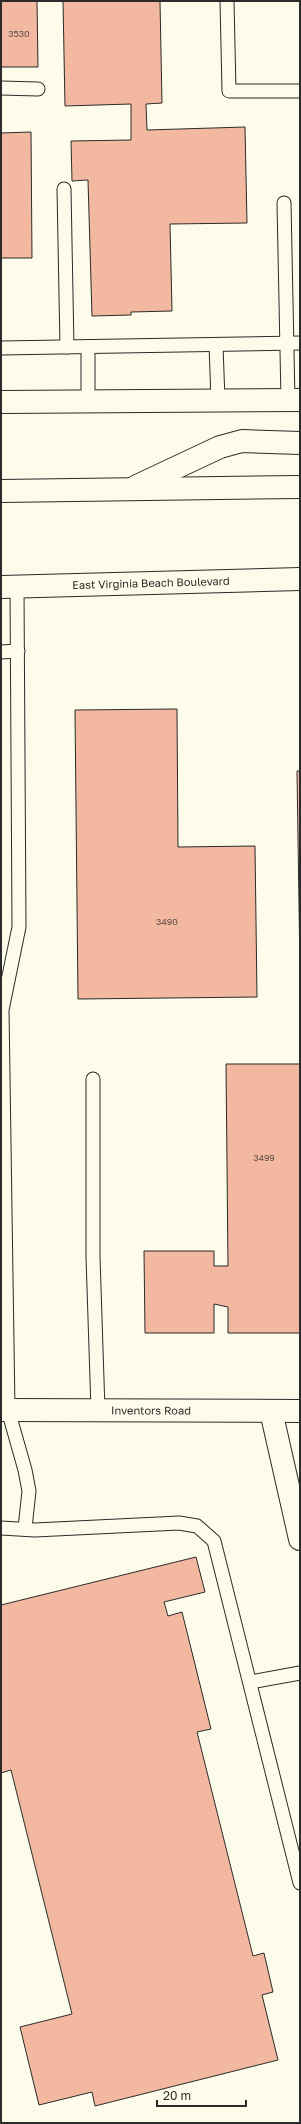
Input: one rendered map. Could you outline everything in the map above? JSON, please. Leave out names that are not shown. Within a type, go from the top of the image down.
[{"type":"main road","points":[[1,402],[294,400]]},
{"type":"main road","points":[[131,489],[220,447],[242,441],[300,443]]},
{"type":"main road","points":[[1,491],[300,487]]},
{"type":"main road","name":"East Virginia Beach Boulevard","points":[[9,587],[300,579]]},
{"type":"main road","name":"Inventors Road","points":[[4,1410],[300,1411]]},
{"type":"main road","points":[[271,1411],[300,1539]]},
{"type":"lane","points":[[227,1],[229,91],[300,91]]},
{"type":"lane","points":[[1,88],[38,89]]},
{"type":"lane","points":[[64,189],[67,347]]},
{"type":"lane","points":[[284,203],[287,344],[294,400]]},
{"type":"lane","points":[[1,348],[300,343]]},
{"type":"lane","points":[[216,345],[218,400]]},
{"type":"lane","points":[[88,347],[88,401]]},
{"type":"lane","points":[[9,587],[18,651],[19,927],[2,1010],[4,1410],[29,1491],[25,1528]]},
{"type":"lane","points":[[1,652],[18,651]]},
{"type":"lane","points":[[93,1079],[93,1257],[98,1410]]},
{"type":"lane","points":[[1,1528],[25,1528],[35,1530],[179,1522],[197,1526],[214,1541],[300,1883]]},
{"type":"lane","points":[[250,1682],[300,1674]]},
{"type":"building","points":[[1,1],[37,1],[38,67],[1,67]]},
{"type":"building","points":[[63,1],[160,1],[162,103],[146,104],[147,130],[245,127],[247,223],[170,224],[172,311],[131,312],[131,315],[92,316],[88,180],[72,181],[71,141],[131,140],[131,104],[65,106]]},
{"type":"building","points":[[31,132],[32,258],[1,258],[1,133]]},
{"type":"building","points":[[177,709],[178,847],[255,846],[257,997],[78,999],[75,710]]},
{"type":"building","points":[[297,771],[300,771],[300,972]]},
{"type":"building","points":[[226,1064],[300,1064],[300,1333],[228,1333],[228,1307],[214,1304],[214,1333],[145,1333],[144,1251],[214,1251],[214,1266],[228,1266]]},
{"type":"building","points":[[196,1557],[205,1592],[164,1602],[168,1616],[182,1612],[211,1729],[197,1732],[253,1956],[264,1953],[273,1992],[262,1995],[278,2060],[95,2106],[92,2092],[39,2105],[20,2027],[72,2014],[11,1770],[1,1773],[1,1605]]}]
